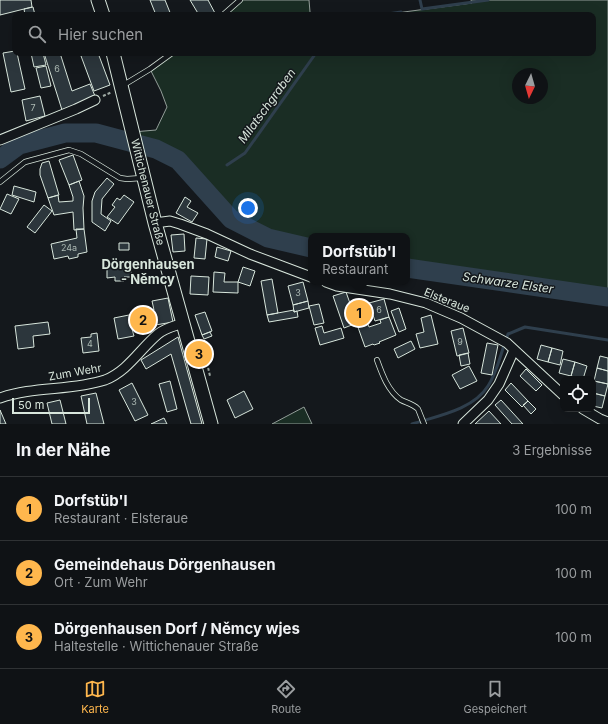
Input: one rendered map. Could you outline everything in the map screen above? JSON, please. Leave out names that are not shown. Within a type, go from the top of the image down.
[{"type":"main road","points":[[98,0],[102,12]]},
{"type":"main road","name":"Wittichenauer Straße","points":[[114,56],[155,223],[210,424]]},
{"type":"street","points":[[0,140],[95,100]]},
{"type":"street","points":[[155,223],[170,222],[180,224],[207,234],[250,254],[308,276]]},
{"type":"street","name":"Elsteraue","points":[[334,285],[390,294],[426,303],[461,318],[504,341],[560,392]]},
{"type":"street","name":"Zum Wehr","points":[[0,398],[14,393],[84,384],[106,379],[121,371],[159,334],[171,327],[183,323]]},
{"type":"street","points":[[463,424],[488,400],[499,384],[514,350]]},
{"type":"street","points":[[588,412],[608,422]]},
{"type":"lane","points":[[226,12],[240,0]]},
{"type":"lane","points":[[121,86],[150,69],[168,56]]},
{"type":"lane","points":[[0,182],[25,162],[68,150],[81,154],[120,178],[144,178]]},
{"type":"lane","points":[[378,360],[380,370],[392,392],[403,401],[416,406],[424,424]]},
{"type":"path","points":[[95,100],[121,86]]},
{"type":"green space","points":[[240,0],[309,0],[310,12],[226,12]]},
{"type":"green space","points":[[471,0],[608,0],[608,297],[410,268],[410,233],[308,233],[308,247],[268,238],[231,219],[178,160],[156,149],[136,144],[133,132],[156,130],[167,107],[150,69],[168,56],[596,56],[596,12],[404,12],[472,3]]},
{"type":"green space","points":[[304,407],[312,424],[272,424]]},
{"type":"building","points":[[0,0],[31,0],[32,7],[0,15]]},
{"type":"building","points":[[150,0],[165,0],[170,12],[155,12]]},
{"type":"building","points":[[190,0],[208,0],[214,12],[197,12]]},
{"type":"building","points":[[33,7],[34,12],[24,12],[24,9]]},
{"type":"building","points":[[12,52],[12,56],[18,56],[25,89],[11,92],[3,53]]},
{"type":"building","points":[[32,56],[44,56],[46,65],[34,67]]},
{"type":"building","points":[[45,56],[61,56],[72,91],[90,84],[95,96],[62,110]]},
{"type":"building","points":[[81,56],[99,56],[110,85],[94,91]]},
{"type":"building","points":[[46,66],[51,86],[41,88],[36,68]]},
{"type":"building","points":[[40,96],[45,116],[26,121],[22,100]]},
{"type":"building","points":[[73,155],[82,180],[69,185],[59,160]]},
{"type":"building","points":[[49,161],[59,195],[48,198],[40,175],[40,169],[42,163]]},
{"type":"building","points":[[107,178],[114,184],[102,199],[101,214],[111,221],[105,231],[92,222],[92,201],[95,192]]},
{"type":"building","points":[[79,181],[84,196],[84,229],[74,230],[73,212],[54,215],[48,198],[58,195],[59,202],[73,201],[69,185]]},
{"type":"building","points":[[14,186],[36,192],[34,202],[12,195]]},
{"type":"building","points":[[7,194],[19,199],[11,214],[0,209]]},
{"type":"building","points":[[124,195],[134,202],[118,224],[107,217],[115,207],[112,205],[117,198],[120,200]]},
{"type":"building","points":[[185,197],[191,201],[187,207],[198,213],[192,222],[176,213]]},
{"type":"building","points":[[44,205],[52,211],[35,233],[27,227]]},
{"type":"building","points":[[76,229],[84,229],[87,252],[78,254],[78,257],[69,259],[68,256],[54,259],[51,244],[77,238]]},
{"type":"building","points":[[184,234],[185,251],[173,252],[171,235]]},
{"type":"building","points":[[196,238],[207,239],[205,259],[194,258]]},
{"type":"building","points":[[119,243],[129,243],[129,250],[119,250]]},
{"type":"building","points":[[217,247],[231,251],[228,261],[215,257]]},
{"type":"building","points":[[131,264],[131,277],[124,277],[124,281],[115,281],[115,277],[107,278],[107,265]]},
{"type":"building","points":[[243,267],[255,271],[250,286],[238,282]]},
{"type":"building","points":[[214,272],[225,273],[224,282],[238,282],[238,293],[213,292]]},
{"type":"building","points":[[191,276],[209,277],[208,295],[190,294]]},
{"type":"building","points":[[272,279],[278,313],[267,315],[261,281]]},
{"type":"building","points":[[303,282],[308,301],[293,305],[288,286]]},
{"type":"building","points":[[346,292],[357,323],[344,328],[333,296]]},
{"type":"building","points":[[168,298],[173,322],[132,329],[134,336],[118,339],[114,318],[154,310],[152,301]]},
{"type":"building","points":[[384,299],[389,317],[375,321],[369,303]]},
{"type":"building","points":[[308,301],[309,308],[294,312],[293,305]]},
{"type":"building","points":[[360,302],[369,327],[381,323],[380,320],[389,317],[396,335],[379,342],[380,343],[365,347],[350,305]]},
{"type":"building","points":[[319,304],[324,323],[314,325],[309,306]]},
{"type":"building","points":[[399,308],[406,329],[399,332],[391,311]]},
{"type":"building","points":[[294,310],[294,312],[297,311],[298,317],[269,322],[267,315]]},
{"type":"building","points":[[205,312],[212,331],[202,335],[195,315]]},
{"type":"building","points":[[431,315],[438,344],[420,348],[416,334],[424,332],[421,318]]},
{"type":"building","points":[[48,322],[50,334],[33,336],[34,347],[18,349],[15,326]]},
{"type":"building","points":[[322,326],[324,333],[341,328],[344,338],[320,345],[315,328]]},
{"type":"building","points":[[463,328],[469,353],[457,356],[451,331]]},
{"type":"building","points":[[210,332],[212,336],[204,339],[202,335]]},
{"type":"building","points":[[97,333],[99,351],[83,353],[81,338],[91,337],[91,334]]},
{"type":"building","points":[[178,337],[202,424],[191,424],[171,354],[146,369],[141,360]]},
{"type":"building","points":[[411,341],[415,349],[398,358],[394,349]]},
{"type":"building","points":[[487,343],[498,345],[492,375],[481,373]]},
{"type":"building","points":[[541,345],[552,348],[548,362],[537,359]]},
{"type":"building","points":[[552,348],[563,351],[560,365],[548,362]]},
{"type":"building","points":[[468,353],[470,364],[461,366],[459,355]]},
{"type":"building","points":[[600,356],[608,358],[608,371],[597,368]]},
{"type":"building","points":[[563,359],[575,362],[571,376],[559,373]]},
{"type":"building","points":[[575,362],[587,366],[584,376],[571,376]]},
{"type":"building","points":[[469,366],[477,381],[460,389],[452,375]]},
{"type":"building","points":[[597,368],[608,371],[608,384],[596,381],[595,376]]},
{"type":"building","points":[[526,369],[542,385],[536,391],[520,376]]},
{"type":"building","points":[[170,381],[177,409],[167,412],[159,384]]},
{"type":"building","points":[[596,381],[608,384],[605,396],[596,394]]},
{"type":"building","points":[[132,383],[148,415],[135,421],[119,390]]},
{"type":"building","points":[[511,383],[528,401],[522,407],[505,390]]},
{"type":"building","points":[[244,391],[253,409],[235,418],[227,400]]},
{"type":"building","points":[[96,393],[104,424],[87,424],[81,396]]},
{"type":"building","points":[[596,394],[605,396],[602,408],[596,407]]},
{"type":"building","points":[[60,400],[66,424],[52,424],[47,403]]},
{"type":"building","points":[[501,400],[523,424],[512,424],[495,405]]},
{"type":"building","points":[[528,401],[536,409],[531,414],[523,405]]},
{"type":"building","points":[[0,410],[6,424],[0,424]]},
{"type":"building","points":[[489,411],[501,424],[475,424]]},
{"type":"building","points":[[164,418],[167,424],[151,424]]},
{"type":"waterway","name":"Milatschgraben","points":[[420,0],[422,9],[488,0]]},
{"type":"waterway","name":"Milatschgraben","points":[[227,165],[245,153],[314,56]]},
{"type":"waterway","name":"Schwarze Elster","points":[[0,159],[19,145],[65,133],[96,133],[156,149],[178,160],[231,219],[268,238],[308,247]]},
{"type":"waterway","name":"Schwarze Elster","points":[[410,268],[608,297]]},
{"type":"waterway","points":[[412,424],[454,411],[473,401],[481,394],[488,386],[494,374],[508,334],[525,327],[608,340]]},
{"type":"place","name":"Dorfstüb'l","points":[[359,313]]},
{"type":"place","name":"Gemeindehaus Dörgenhausen","points":[[143,320]]},
{"type":"place","name":"Dörgenhausen Dorf / Němcy wjes","points":[[199,354]]},
{"type":"district","name":"Dörgenhausen - Němcy","points":[[148,272]]}]
